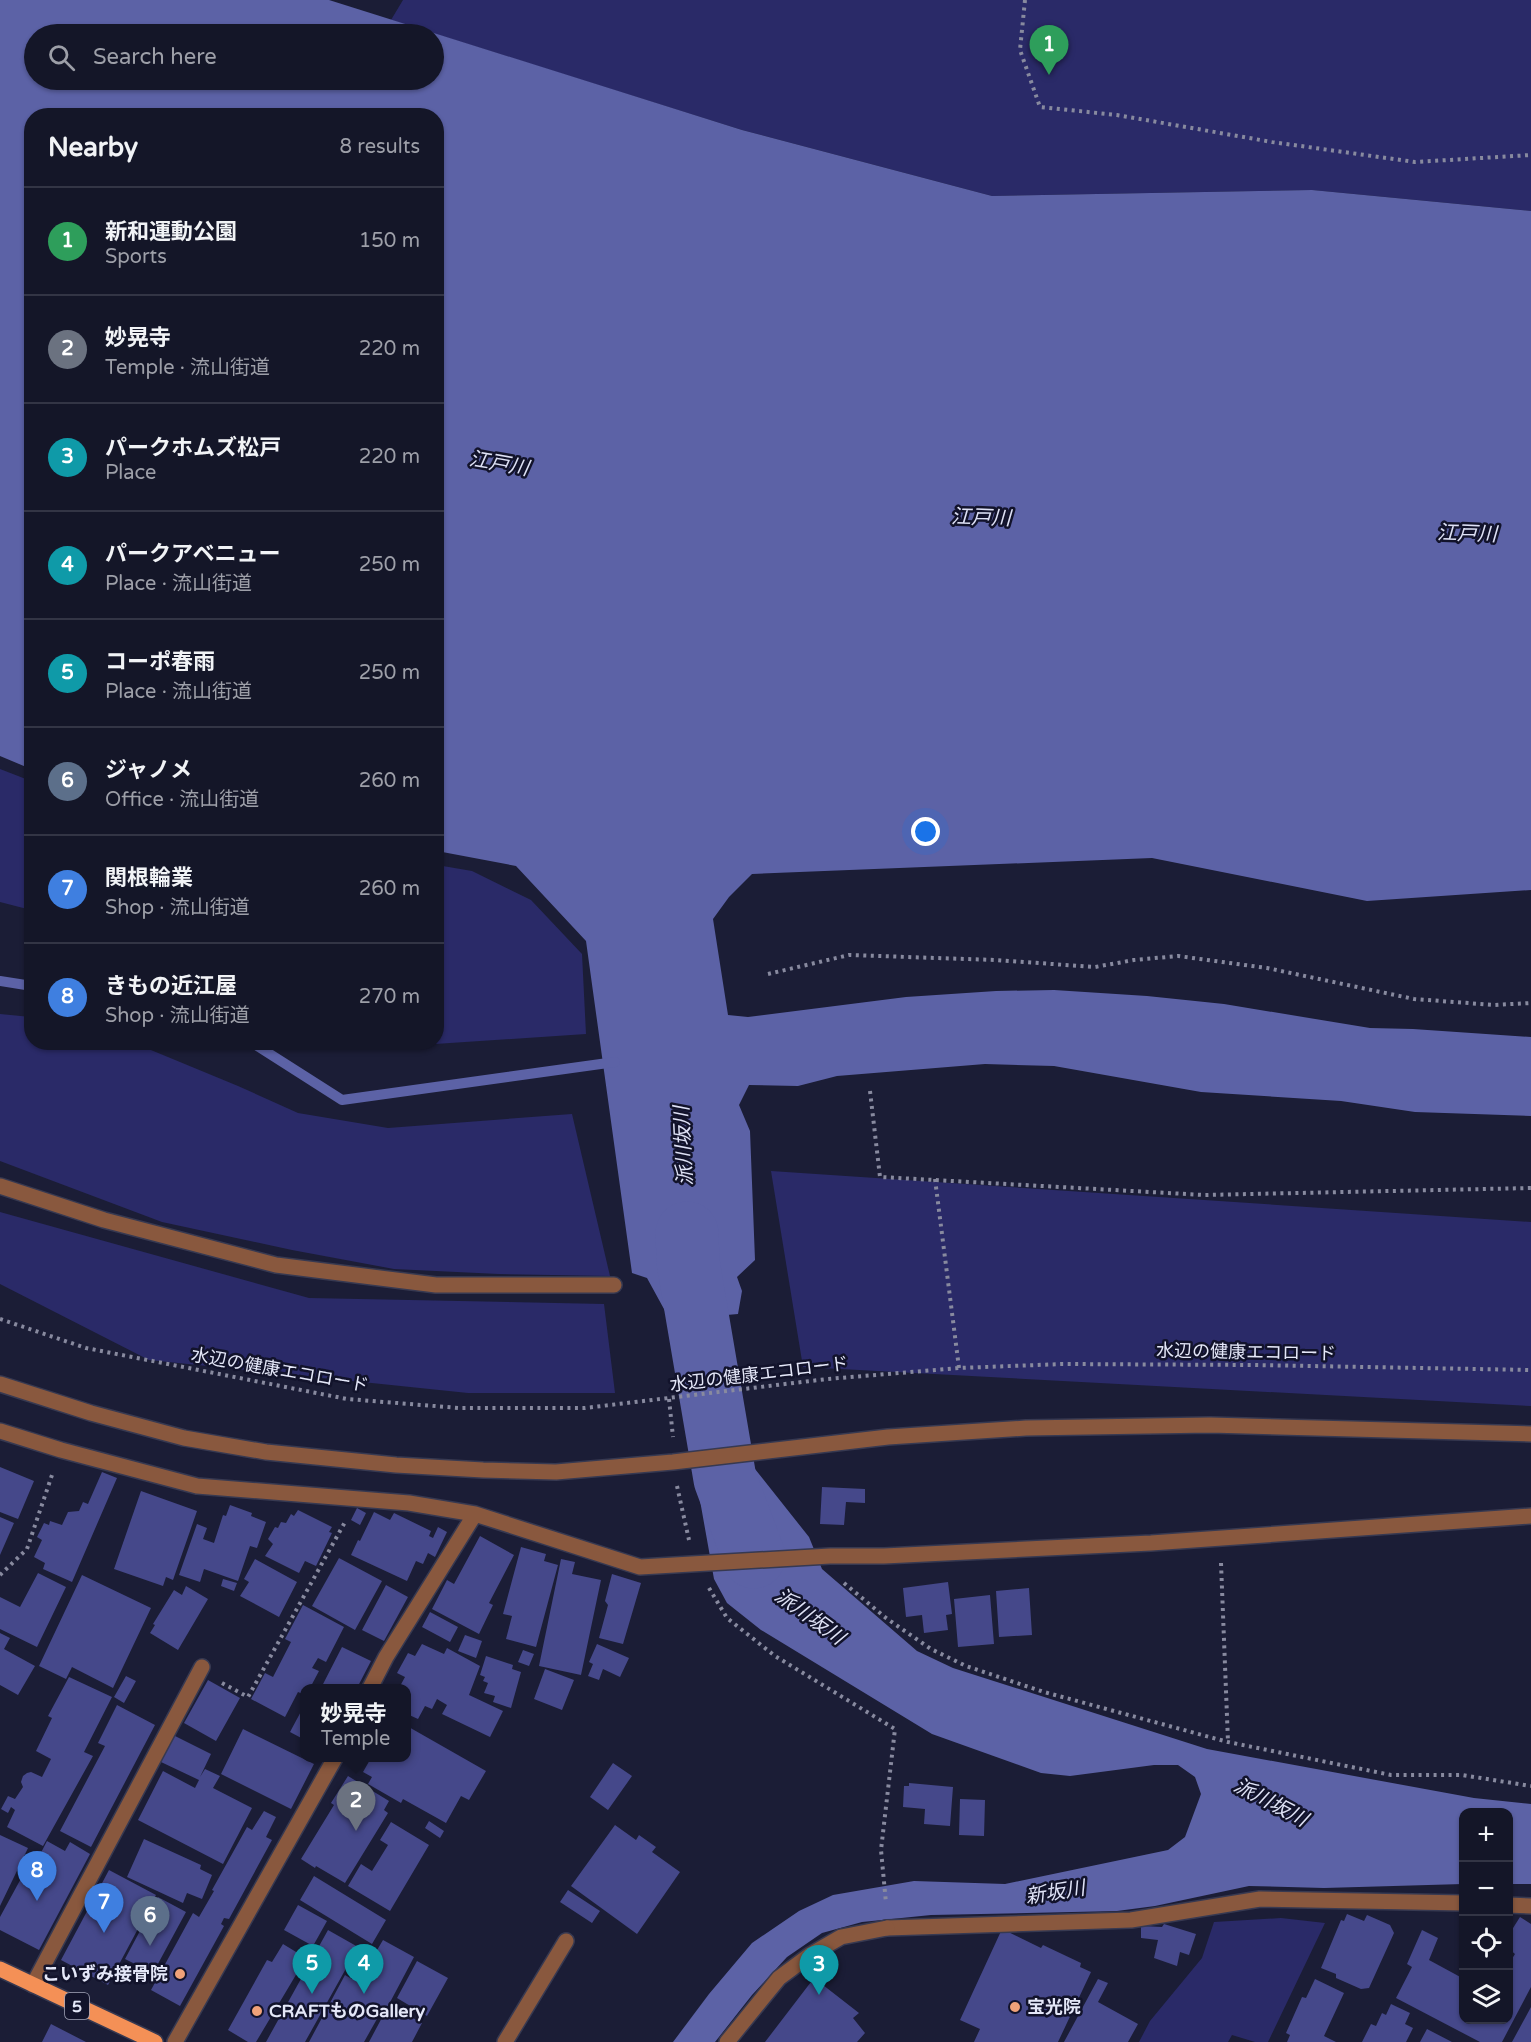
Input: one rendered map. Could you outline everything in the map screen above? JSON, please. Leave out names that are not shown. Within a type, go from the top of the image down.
[{"type":"main road","name":"5","points":[[0,1969],[154,2042]]},
{"type":"street","points":[[0,1186],[104,1220],[276,1265],[436,1285],[614,1285]]},
{"type":"street","points":[[0,1384],[91,1413],[184,1438],[290,1454],[396,1465],[483,1470],[556,1472],[673,1462],[888,1437],[1026,1428],[1210,1425],[1531,1434]]},
{"type":"street","points":[[0,1431],[61,1450],[197,1486],[409,1503],[475,1514],[640,1567],[830,1556],[884,1556],[1221,1539],[1531,1516]]},
{"type":"street","points":[[373,1684],[386,1658],[475,1514]]},
{"type":"street","points":[[33,1985],[201,1669]]},
{"type":"street","points":[[175,2042],[333,1762]]},
{"type":"street","points":[[727,2042],[779,1978],[810,1955],[841,1937],[887,1928],[1131,1920],[1260,1899],[1459,1903]]},
{"type":"street","points":[[1513,1905],[1531,1906]]},
{"type":"street","points":[[505,2042],[566,1941]]},
{"type":"path","points":[[1025,0],[1020,50],[1040,107],[1117,115],[1272,142],[1415,162],[1531,155]]},
{"type":"path","points":[[768,974],[849,956],[995,960],[1095,967],[1134,960],[1178,956],[1267,968],[1414,999],[1494,1005],[1531,1003]]},
{"type":"path","points":[[870,1091],[880,1177],[1204,1195],[1531,1188]]},
{"type":"path","points":[[935,1179],[960,1368]]},
{"type":"path","name":"水辺の健康エコロード","points":[[0,1319],[86,1348],[347,1399],[459,1408],[585,1408],[827,1379],[960,1368],[1075,1364],[1531,1370]]},
{"type":"path","points":[[669,1399],[673,1441]]},
{"type":"path","points":[[0,1575],[27,1549],[61,1450]]},
{"type":"path","points":[[676,1479],[694,1563],[727,1618],[775,1656],[895,1729],[881,1850],[884,1878]]},
{"type":"path","points":[[201,1669],[248,1697],[357,1500]]},
{"type":"path","points":[[1221,1539],[1227,1742]]},
{"type":"path","points":[[830,1556],[844,1583],[886,1618],[931,1649],[957,1661],[1044,1692],[1227,1742],[1391,1775],[1462,1775],[1531,1786]]},
{"type":"shaded area","points":[[403,0],[1531,0],[1531,211],[1312,190],[992,196],[742,130],[444,37],[444,24],[404,24],[391,20]]},
{"type":"shaded area","points":[[0,769],[24,778],[24,908],[0,902]]},
{"type":"shaded area","points":[[444,866],[472,871],[531,900],[582,954],[586,1034],[444,1043]]},
{"type":"shaded area","points":[[0,1014],[24,1016],[24,1050],[151,1050],[298,1113],[388,1128],[572,1114],[610,1276],[394,1269],[292,1250],[162,1222],[0,1161]]},
{"type":"shaded area","points":[[771,1171],[1531,1222],[1531,1406],[803,1367]]},
{"type":"shaded area","points":[[0,1212],[309,1298],[604,1304],[615,1393],[468,1393],[149,1360],[0,1284]]},
{"type":"shaded area","points":[[1281,1918],[1325,1923],[1268,2042],[1255,2042],[1232,2035],[1228,2042],[1139,2042],[1150,2021],[1202,1958],[1214,1922]]},
{"type":"water","name":"江戸川","points":[[0,0],[329,0],[405,24],[24,24],[24,90],[444,90],[444,36],[742,130],[992,196],[1312,190],[1531,211],[1531,890],[1367,901],[1152,858],[752,874],[729,897],[713,919],[728,1015],[748,1017],[906,997],[1054,990],[1224,1004],[1370,1028],[1531,1037],[1531,1116],[1415,1112],[1341,1101],[1201,1092],[1054,1066],[985,1064],[837,1076],[798,1086],[749,1085],[739,1105],[750,1131],[755,1260],[737,1277],[742,1291],[738,1314],[670,1320],[647,1278],[632,1273],[586,941],[516,866],[444,852],[444,108],[24,108],[24,766],[0,756]]},
{"type":"water","name":"新坂川","points":[[755,1469],[809,1537],[822,1569],[917,1651],[953,1668],[1207,1749],[1474,1798],[1531,1804],[1531,1884],[1513,1884],[1513,1808],[1459,1808],[1459,1884],[1324,1888],[1249,1886],[1155,1906],[1117,1911],[931,1915],[862,1922],[822,1933],[787,1957],[752,1995],[715,2042],[673,2042],[709,1994],[752,1943],[799,1911],[833,1895],[914,1881],[1005,1884],[1168,1850],[1185,1837],[1201,1794],[1195,1777],[1178,1765],[1154,1765],[1070,1776],[1041,1773],[932,1734],[761,1630],[727,1603],[714,1579],[696,1478]]},
{"type":"building","points":[[0,1467],[34,1481],[18,1519],[0,1512]]},
{"type":"building","points":[[102,1472],[117,1478],[72,1582],[43,1569],[45,1563],[34,1557],[42,1540],[37,1537],[44,1523],[49,1525],[50,1521],[62,1525],[68,1512],[79,1511],[83,1502],[88,1504]]},
{"type":"building","points":[[822,1487],[865,1489],[865,1503],[846,1502],[844,1525],[820,1524]]},
{"type":"building","points":[[141,1491],[197,1511],[173,1580],[166,1577],[163,1586],[114,1569]]},
{"type":"building","points":[[230,1505],[252,1513],[251,1516],[266,1522],[257,1548],[250,1546],[238,1581],[204,1569],[200,1582],[179,1575],[197,1524],[207,1528],[203,1539],[214,1543],[223,1515],[226,1516]]},
{"type":"building","points":[[357,1508],[366,1513],[360,1525],[351,1520]]},
{"type":"building","points":[[298,1510],[332,1527],[329,1532],[332,1533],[316,1566],[305,1561],[299,1573],[265,1556],[273,1544],[268,1539],[275,1527],[278,1528],[281,1522],[286,1523],[291,1514],[294,1516]]},
{"type":"building","points":[[374,1512],[390,1520],[394,1513],[431,1531],[429,1536],[433,1538],[438,1527],[447,1532],[435,1557],[428,1553],[423,1564],[416,1561],[407,1581],[351,1555]]},
{"type":"building","points":[[0,1517],[14,1523],[0,1555]]},
{"type":"building","points":[[480,1536],[514,1555],[489,1603],[493,1605],[479,1634],[432,1609],[447,1580],[454,1584]]},
{"type":"building","points":[[521,1547],[546,1554],[544,1561],[558,1565],[536,1647],[506,1639],[512,1616],[503,1614]]},
{"type":"building","points":[[339,1558],[382,1581],[355,1630],[312,1606]]},
{"type":"building","points":[[255,1559],[297,1582],[279,1617],[240,1596],[249,1582],[244,1579]]},
{"type":"building","points":[[561,1559],[575,1562],[572,1574],[601,1580],[581,1675],[539,1666]]},
{"type":"building","points":[[38,1573],[66,1587],[37,1647],[0,1629],[0,1597],[20,1607]]},
{"type":"building","points":[[612,1574],[641,1583],[623,1644],[599,1638],[608,1605],[605,1601]]},
{"type":"building","points":[[82,1575],[151,1608],[113,1688],[72,1667],[66,1679],[39,1666]]},
{"type":"building","points":[[223,1579],[237,1583],[234,1591],[221,1586]]},
{"type":"building","points":[[948,1582],[952,1614],[946,1615],[948,1630],[924,1633],[922,1615],[906,1617],[903,1588]]},
{"type":"building","points":[[386,1585],[408,1597],[384,1641],[362,1630]]},
{"type":"building","points":[[186,1586],[208,1599],[178,1650],[150,1633],[174,1590],[182,1595]]},
{"type":"building","points":[[1029,1588],[1032,1635],[999,1637],[996,1591]]},
{"type":"building","points":[[990,1595],[994,1644],[958,1647],[954,1599]]},
{"type":"building","points":[[303,1605],[344,1627],[326,1662],[318,1658],[312,1668],[319,1671],[312,1684],[300,1684],[300,1693],[298,1692],[285,1717],[251,1699],[265,1673],[273,1677],[291,1642],[285,1639]]},
{"type":"building","points":[[430,1612],[458,1627],[450,1642],[422,1627]]},
{"type":"building","points":[[0,1633],[10,1638],[4,1649],[35,1666],[18,1695],[0,1685]]},
{"type":"building","points":[[465,1635],[482,1641],[476,1658],[458,1651]]},
{"type":"building","points":[[422,1644],[444,1654],[447,1648],[480,1666],[469,1695],[503,1711],[490,1737],[442,1714],[447,1705],[437,1699],[432,1709],[425,1706],[418,1719],[411,1716],[411,1684],[401,1684],[405,1677],[397,1673],[408,1653],[415,1656]]},
{"type":"building","points":[[597,1644],[629,1658],[620,1677],[603,1669],[599,1680],[588,1676],[593,1664],[589,1662]]},
{"type":"building","points":[[342,1647],[371,1661],[359,1684],[323,1684]]},
{"type":"building","points":[[523,1650],[534,1654],[529,1666],[518,1662]]},
{"type":"building","points":[[486,1656],[513,1665],[512,1669],[521,1672],[511,1708],[493,1702],[495,1696],[484,1693],[488,1683],[483,1681],[485,1677],[480,1675]]},
{"type":"building","points":[[545,1669],[574,1680],[562,1710],[534,1699]]},
{"type":"building","points":[[126,1676],[136,1681],[124,1703],[114,1697]]},
{"type":"building","points":[[69,1677],[112,1697],[84,1752],[93,1756],[43,1846],[7,1827],[15,1810],[11,1807],[8,1813],[1,1809],[8,1796],[15,1799],[23,1787],[21,1782],[23,1776],[31,1772],[42,1777],[51,1759],[36,1751],[52,1718],[48,1716]]},
{"type":"building","points":[[208,1680],[240,1698],[216,1741],[184,1723]]},
{"type":"building","points":[[117,1705],[155,1725],[91,1847],[60,1831],[105,1746],[98,1743]]},
{"type":"building","points":[[300,1713],[300,1737],[290,1732]]},
{"type":"building","points":[[411,1728],[486,1771],[469,1800],[461,1796],[446,1823],[403,1799],[401,1803],[368,1784],[372,1777],[363,1772],[369,1762],[411,1762]]},
{"type":"building","points":[[243,1729],[300,1757],[300,1762],[314,1764],[291,1809],[221,1774]]},
{"type":"building","points":[[171,1734],[211,1754],[200,1777],[205,1769],[220,1776],[213,1788],[252,1808],[223,1864],[138,1820],[163,1771],[195,1788],[199,1780],[161,1762]]},
{"type":"building","points":[[613,1763],[632,1776],[608,1810],[590,1797]]},
{"type":"building","points":[[348,1776],[389,1801],[384,1810],[388,1813],[345,1883],[301,1859],[334,1805],[331,1803]]},
{"type":"building","points":[[909,1783],[953,1787],[950,1826],[924,1824],[925,1809],[903,1807],[904,1786],[909,1786]]},
{"type":"building","points":[[960,1799],[985,1800],[984,1836],[959,1835]]},
{"type":"building","points":[[264,1811],[276,1817],[266,1837],[272,1840],[229,1919],[224,1918],[221,1924],[224,1926],[180,2006],[151,1990],[193,1913],[199,1917],[247,1827],[252,1830]]},
{"type":"building","points":[[429,1821],[444,1831],[440,1838],[425,1828]]},
{"type":"building","points":[[391,1822],[429,1845],[390,1911],[348,1886],[361,1864],[372,1871],[388,1845],[380,1840]]},
{"type":"building","points":[[615,1825],[636,1840],[639,1835],[656,1847],[652,1852],[680,1872],[637,1934],[571,1886]]},
{"type":"building","points":[[0,1835],[28,1848],[0,1906]]},
{"type":"building","points":[[144,1839],[201,1865],[200,1869],[212,1875],[202,1899],[187,1893],[183,1903],[127,1877]]},
{"type":"building","points":[[47,1841],[65,1851],[70,1842],[90,1854],[39,1950],[0,1930],[0,1917],[24,1873],[29,1876]]},
{"type":"building","points":[[109,1870],[156,1895],[108,1985],[61,1960]]},
{"type":"building","points":[[314,1876],[386,1920],[372,1944],[300,1900]]},
{"type":"building","points":[[568,1890],[600,1911],[592,1923],[560,1902]]},
{"type":"building","points":[[158,1897],[186,1912],[153,1973],[125,1959]]},
{"type":"building","points":[[298,1905],[327,1921],[313,1946],[284,1930]]},
{"type":"building","points":[[1347,1914],[1364,1921],[1367,1915],[1390,1925],[1394,1933],[1369,1988],[1361,1989],[1336,1978],[1336,1974],[1321,1968],[1341,1920],[1344,1921]]},
{"type":"building","points":[[1520,1917],[1531,1924],[1531,1987],[1513,2021],[1513,1957],[1515,1954],[1513,1952],[1513,1928]]},
{"type":"building","points":[[1164,1924],[1196,1934],[1189,1955],[1180,1952],[1177,1966],[1154,1958],[1158,1940],[1141,1938],[1141,1926],[1162,1927]]},
{"type":"building","points":[[1002,1929],[1041,1948],[1043,1945],[1081,1963],[1080,1967],[1091,1972],[1058,2042],[974,2042],[980,2029],[960,2020]]},
{"type":"building","points":[[328,1930],[358,1947],[305,2042],[266,2042]]},
{"type":"building","points":[[1422,1930],[1438,1938],[1429,1960],[1459,1976],[1459,2024],[1511,2024],[1502,2042],[1480,2042],[1396,1998],[1412,1967],[1407,1964]]},
{"type":"building","points":[[383,1940],[414,1957],[387,2008],[393,2012],[395,2008],[422,2023],[412,2042],[369,2042],[385,2012],[382,2010],[364,2042],[309,2042],[345,1975],[352,1979],[363,1959],[370,1962]]},
{"type":"building","name":"CRAFTものGallery","points":[[283,1944],[306,1958],[256,2042],[248,2042],[228,2030],[267,1960],[272,1962]]},
{"type":"building","points":[[417,1961],[448,1978],[427,2016],[397,1998]]},
{"type":"building","points":[[814,1978],[859,2013],[853,2018],[865,2033],[857,2042],[765,2042]]},
{"type":"building","points":[[1098,1979],[1108,1983],[1098,2002],[1138,2024],[1128,2042],[1064,2042]]},
{"type":"building","points":[[1315,1979],[1344,1993],[1324,2036],[1336,2042],[1287,2042],[1290,2035],[1286,2033],[1302,1997],[1306,1998]]},
{"type":"building","points":[[1391,2004],[1410,2013],[1405,2024],[1413,2028],[1406,2042],[1362,2042],[1371,2024],[1376,2026],[1382,2013],[1386,2015]]},
{"type":"building","points":[[1531,2007],[1531,2042],[1512,2042]]},
{"type":"building","points":[[51,2024],[86,2042],[42,2042]]},
{"type":"building","points":[[1427,2029],[1452,2042],[1420,2042]]},
{"type":"waterway","points":[[0,981],[24,985]]},
{"type":"waterway","points":[[264,1050],[342,1100],[615,1062]]},
{"type":"waterway","name":"派川坂川","points":[[687,1233],[688,1262],[725,1479],[754,1557]]},
{"type":"place","name":"新和運動公園","points":[[1049,75]]},
{"type":"place","name":"妙晃寺","points":[[356,1831]]},
{"type":"place","name":"きもの近江屋","points":[[37,1901]]},
{"type":"place","name":"関根輪業","points":[[104,1933]]},
{"type":"place","name":"ジャノメ","points":[[150,1946]]},
{"type":"place","name":"こいずみ接骨院","points":[[180,1974]]},
{"type":"place","name":"コーポ春雨","points":[[312,1994]]},
{"type":"place","name":"パークアベニュー","points":[[364,1994]]},
{"type":"place","name":"パークホムズ松戸","points":[[819,1995]]},
{"type":"place","name":"宝光院","points":[[1015,2007]]},
{"type":"place","name":"CRAFTものGallery","points":[[257,2011]]}]
